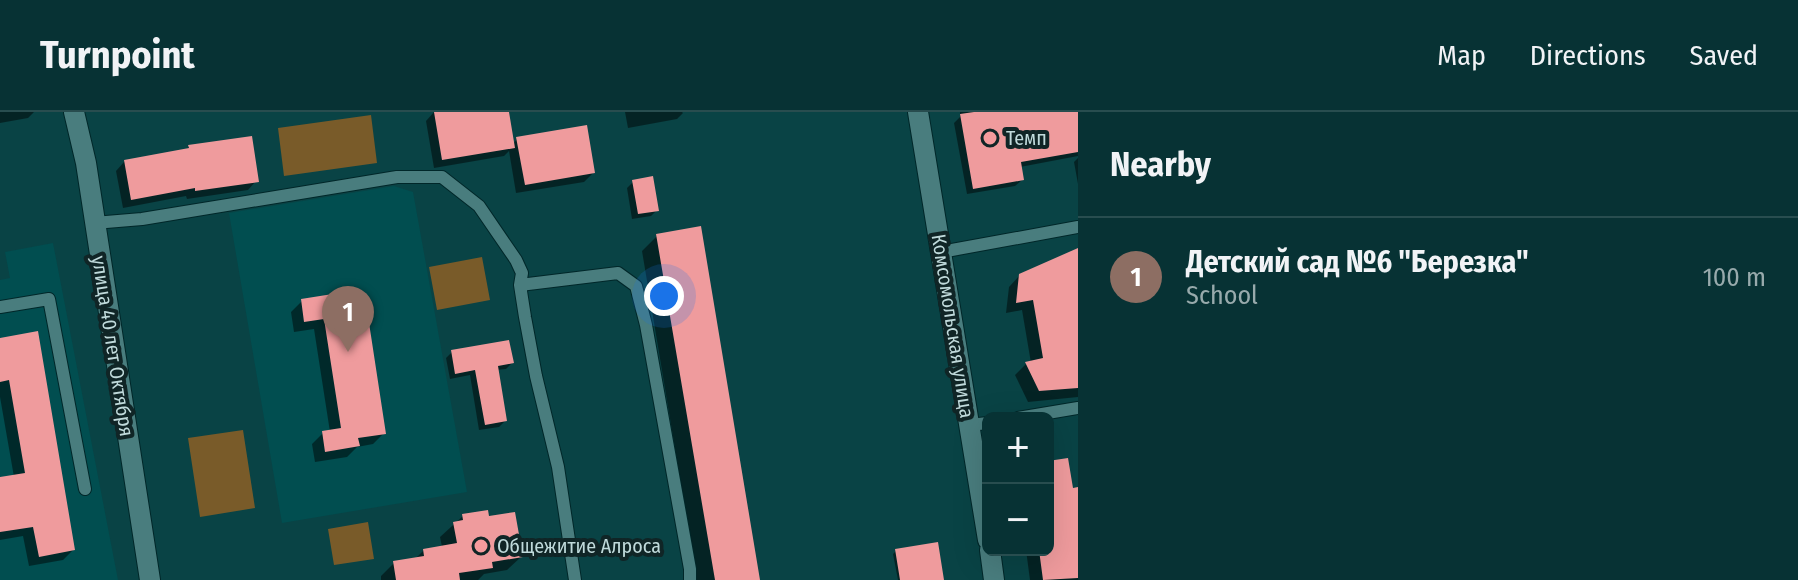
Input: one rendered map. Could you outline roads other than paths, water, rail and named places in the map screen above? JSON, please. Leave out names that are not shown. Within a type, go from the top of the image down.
[{"type":"street","name":"улица 40 лет Октября","points":[[74,112],[86,163],[150,580]]},
{"type":"street","name":"Комсомольская улица","points":[[918,112],[941,252],[979,424],[984,484]]},
{"type":"street","points":[[991,556],[994,580]]},
{"type":"lane","points":[[94,223],[142,219],[397,177],[442,177],[479,206],[522,273],[520,285],[536,376],[558,467],[575,580]]},
{"type":"lane","points":[[941,252],[1078,227]]},
{"type":"lane","points":[[520,285],[618,273],[636,286],[646,325],[690,580]]},
{"type":"lane","points":[[0,307],[49,299],[85,489]]},
{"type":"lane","points":[[1054,412],[1078,408]]},
{"type":"place","name":"Темп","points":[[990,138]]},
{"type":"place","name":"Детский сад №6 \"Березка\"","points":[[348,352]]},
{"type":"place","name":"Общежитие Алроса","points":[[481,546]]}]
